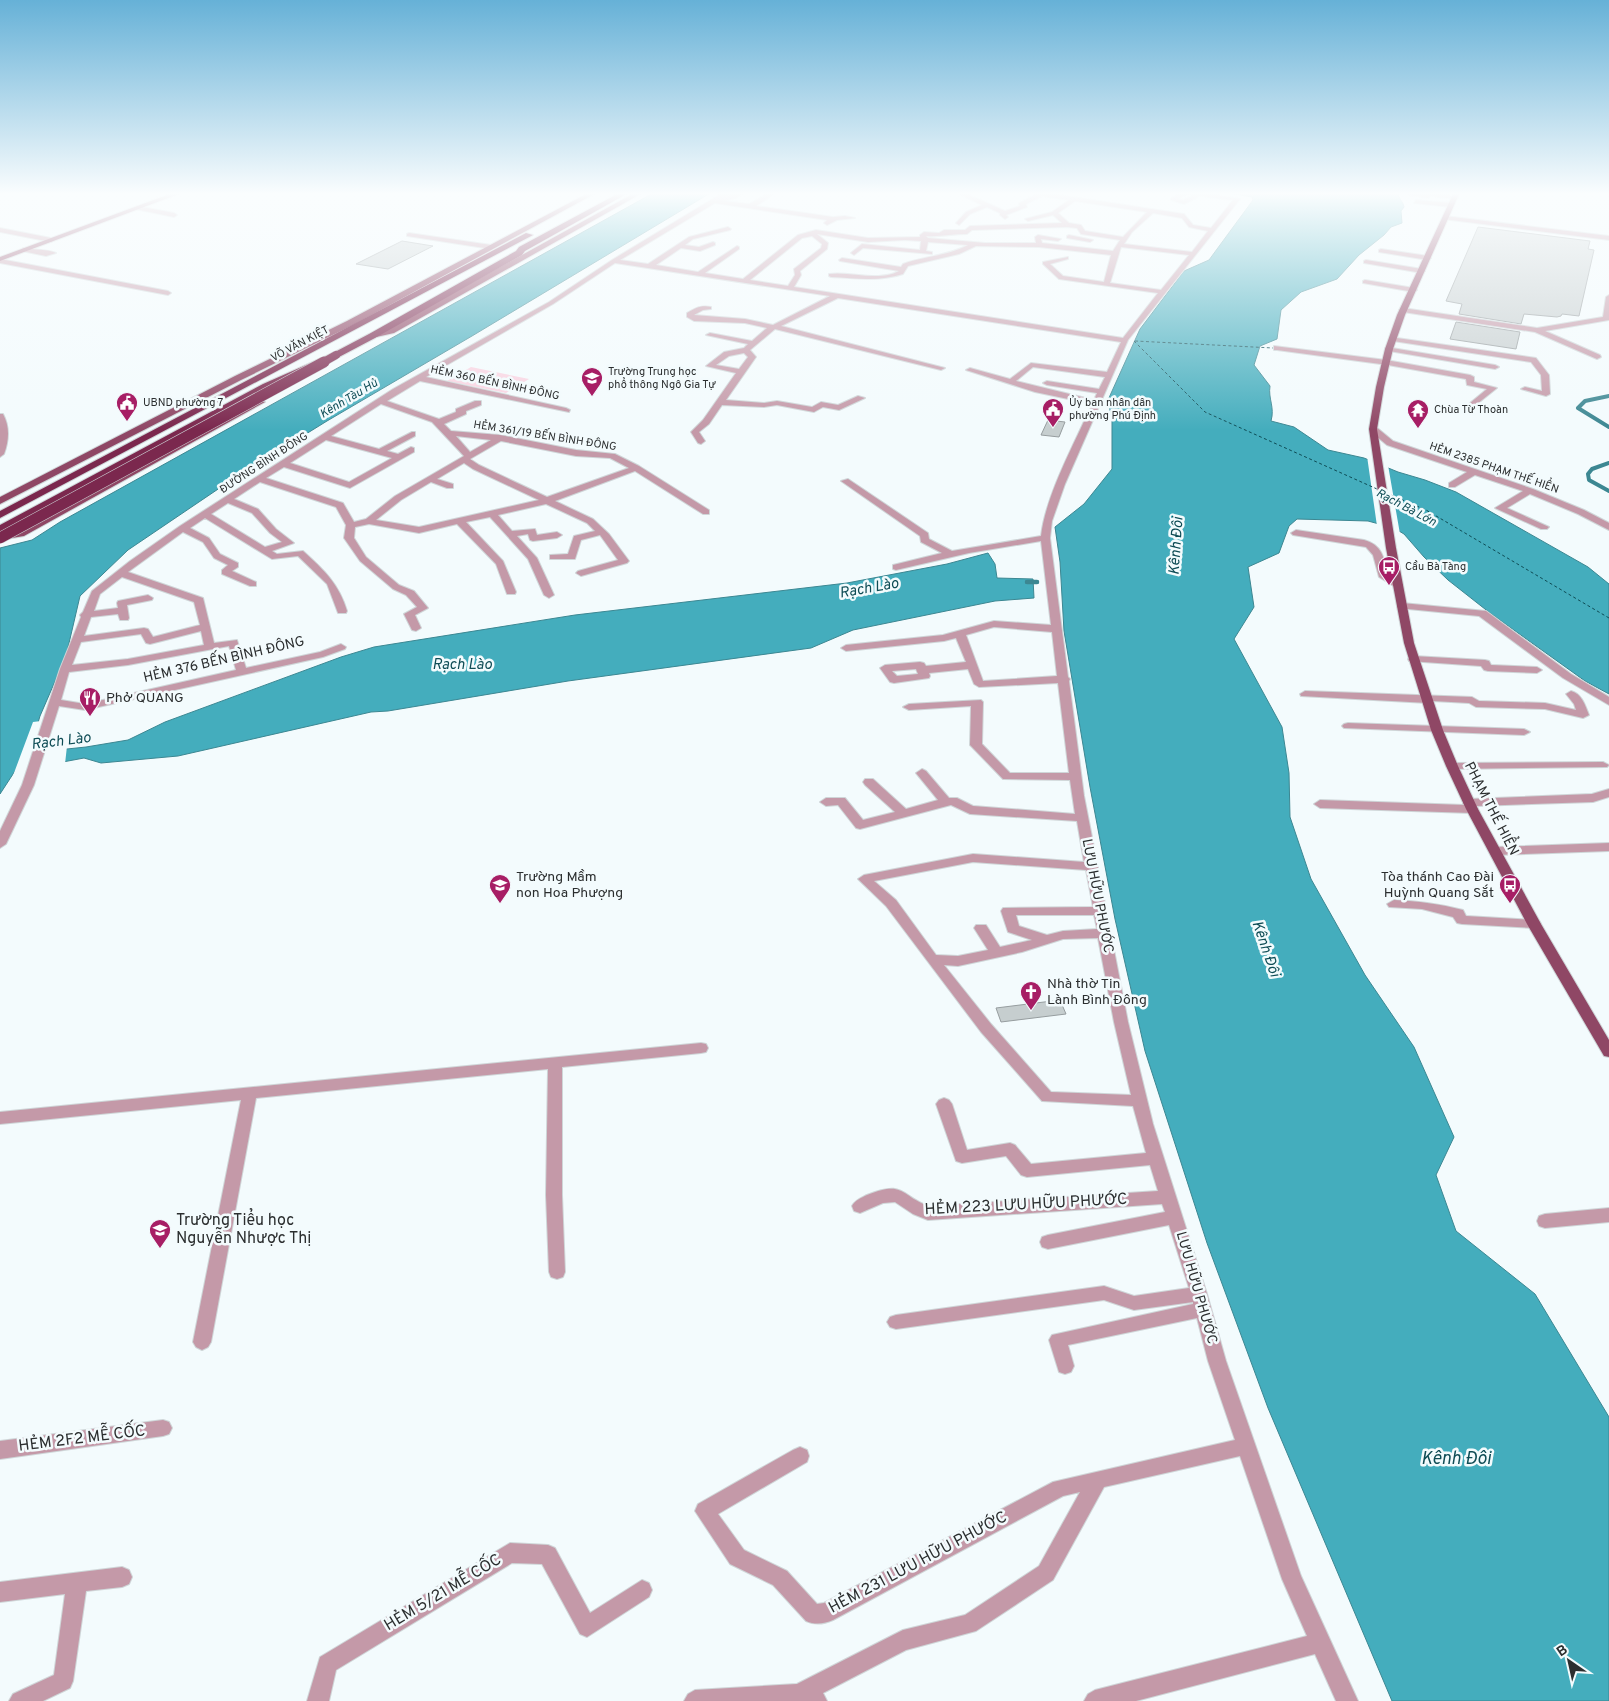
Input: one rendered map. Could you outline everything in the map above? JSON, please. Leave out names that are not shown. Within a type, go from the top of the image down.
[{"type":"highway","name":"VÕ VĂN KIỆT","points":[[0,515],[217,398],[272,373],[462,271]]},
{"type":"highway","name":"VÕ VĂN KIỆT","points":[[0,529],[266,386],[336,355],[372,336],[486,271]]},
{"type":"highway","points":[[0,537],[336,355]]},
{"type":"highway","points":[[217,398],[266,365]]},
{"type":"main road","name":"VÕ VĂN KIỆT","points":[[0,501],[350,323],[445,271]]},
{"type":"main road","name":"VÕ VĂN KIỆT","points":[[372,336],[391,331],[498,271]]},
{"type":"main road","points":[[1374,424],[1389,349],[1422,271]]},
{"type":"main road","name":"PHẠM THẾ HIỂN","points":[[1374,424],[1375,445],[1402,606],[1414,659],[1437,730],[1470,806],[1534,924],[1609,1052]]},
{"type":"street","points":[[58,271],[168,293]]},
{"type":"street","name":"ĐƯỜNG BÌNH ĐÔNG","points":[[0,844],[28,785],[65,669],[85,615],[96,593],[183,528],[380,401],[551,304],[599,271]]},
{"type":"street","points":[[680,271],[1125,340]]},
{"type":"street","points":[[699,274],[703,271]]},
{"type":"street","points":[[745,281],[757,271]]},
{"type":"street","points":[[790,288],[798,275],[797,271]]},
{"type":"street","points":[[809,291],[835,271]]},
{"type":"street","points":[[826,279],[882,276],[897,274],[900,271]]},
{"type":"street","points":[[1054,271],[1061,278],[1163,292]]},
{"type":"street","points":[[1106,284],[1111,277],[1112,271]]},
{"type":"street","name":"LƯU HỮU PHƯỚC","points":[[1180,271],[1125,340],[1061,484],[1047,521],[1045,538],[1082,818],[1121,1022],[1139,1101],[1201,1301],[1217,1361],[1292,1579],[1347,1701]]},
{"type":"street","points":[[1365,282],[1414,290]]},
{"type":"street","points":[[741,372],[710,366],[727,354],[746,350],[775,327],[836,296]]},
{"type":"street","points":[[1537,330],[1608,318],[1609,297]]},
{"type":"street","points":[[710,308],[701,308],[690,315],[694,319],[746,321],[775,327],[941,368]]},
{"type":"street","points":[[1404,310],[1537,330],[1597,357]]},
{"type":"street","points":[[710,335],[754,343]]},
{"type":"street","points":[[1393,339],[1504,359],[1533,360],[1545,372],[1547,382],[1546,394],[1524,389]]},
{"type":"street","points":[[1277,348],[1386,362],[1470,377],[1470,383],[1494,388],[1467,410]]},
{"type":"street","points":[[1389,349],[1495,367]]},
{"type":"street","points":[[701,441],[695,432],[706,422],[752,358],[746,350]]},
{"type":"street","points":[[1014,378],[1031,365],[1110,375]]},
{"type":"street","points":[[970,370],[1038,390],[1100,398]]},
{"type":"street","name":"HẺM 360 BẾN BÌNH ĐÔNG","points":[[419,378],[566,410]]},
{"type":"street","points":[[1047,383],[1100,398]]},
{"type":"street","points":[[720,402],[764,405],[777,403],[814,410],[821,404],[839,408],[861,398]]},
{"type":"street","points":[[380,401],[438,423],[449,433],[476,467],[590,521],[602,532],[624,561],[581,573]]},
{"type":"street","points":[[438,423],[478,403]]},
{"type":"street","points":[[0,416],[4,424],[5,436],[0,454]]},
{"type":"street","name":"HẺM 2385 PHẠM THẾ HIỂN","points":[[1374,424],[1390,443],[1530,491],[1581,512],[1609,527]]},
{"type":"street","name":"HẺM 361/19 BẾN BÌNH ĐÔNG","points":[[449,433],[500,438],[576,453],[612,456],[636,468],[706,512]]},
{"type":"street","points":[[380,452],[412,434]]},
{"type":"street","points":[[325,437],[399,457]]},
{"type":"street","points":[[351,525],[370,521],[398,498],[500,438]]},
{"type":"street","points":[[283,464],[350,485],[411,450]]},
{"type":"street","name":"HẺM 361/19 BẾN BÌNH ĐÔNG","points":[[370,521],[419,530],[546,501],[636,468]]},
{"type":"street","points":[[1452,485],[1474,471]]},
{"type":"street","points":[[260,479],[340,506],[351,525],[349,538],[363,559],[396,587],[410,593],[423,608],[409,614],[416,628]]},
{"type":"street","points":[[430,479],[450,486]]},
{"type":"street","points":[[845,481],[925,535],[924,540],[950,554]]},
{"type":"street","points":[[1530,491],[1500,508],[1544,527]]},
{"type":"street","points":[[228,500],[255,511],[273,531],[289,543],[265,550]]},
{"type":"street","points":[[206,514],[275,557],[300,553],[324,573],[338,594],[342,610]]},
{"type":"street","points":[[492,514],[532,558],[549,595]]},
{"type":"street","points":[[459,521],[500,563],[511,592]]},
{"type":"street","points":[[183,528],[206,540],[217,556],[235,565],[225,572],[253,584]]},
{"type":"street","points":[[510,534],[532,531],[534,538],[557,535]]},
{"type":"street","points":[[553,557],[572,557],[577,538],[602,532]]},
{"type":"street","points":[[1296,533],[1374,547],[1377,551],[1382,575],[1398,585]]},
{"type":"street","points":[[896,567],[1010,542],[1045,538]]},
{"type":"street","points":[[121,573],[199,600],[210,646]]},
{"type":"street","points":[[85,615],[124,614],[122,603],[148,598]]},
{"type":"street","points":[[1402,606],[1482,613],[1567,676],[1609,702]]},
{"type":"street","points":[[846,648],[944,638],[994,624],[1056,629]]},
{"type":"street","points":[[76,640],[144,631],[150,641],[206,627]]},
{"type":"street","points":[[960,634],[979,684],[1065,679]]},
{"type":"street","points":[[65,669],[101,667],[233,642],[242,671]]},
{"type":"street","name":"HẺM 376 BẾN BÌNH ĐÔNG","points":[[52,708],[85,707],[323,654],[341,647]]},
{"type":"street","points":[[1414,659],[1485,662],[1488,668],[1537,670]]},
{"type":"street","points":[[922,670],[972,665]]},
{"type":"street","points":[[1305,694],[1472,700],[1476,704],[1545,706],[1583,715],[1579,703],[1571,694]]},
{"type":"street","points":[[909,707],[977,702],[976,745],[1007,777],[1076,776]]},
{"type":"street","points":[[1348,726],[1524,732]]},
{"type":"street","points":[[1452,766],[1603,765]]},
{"type":"street","points":[[922,773],[946,802]]},
{"type":"street","points":[[869,782],[905,814]]},
{"type":"street","points":[[1320,804],[1470,806],[1592,798],[1609,793]]},
{"type":"street","points":[[826,802],[841,801],[860,825],[953,801],[970,810],[1082,818]]},
{"type":"street","points":[[1495,851],[1609,847]]},
{"type":"street","points":[[1091,866],[973,858],[864,879],[891,903],[932,959],[1047,1097],[1139,1101]]},
{"type":"street","points":[[1394,904],[1424,905],[1433,909],[1458,912],[1462,920],[1534,924]]},
{"type":"street","points":[[1048,940],[1013,929],[1008,911],[1100,910]]},
{"type":"street","points":[[981,928],[996,952]]},
{"type":"street","points":[[932,959],[958,961],[1062,935],[1104,933]]},
{"type":"street","points":[[0,1118],[701,1048]]},
{"type":"street","points":[[555,1063],[554,1195],[557,1272]]},
{"type":"street","points":[[202,1342],[250,1092]]},
{"type":"street","points":[[944,1104],[962,1157],[1010,1149],[1027,1171],[1156,1158]]},
{"type":"street","name":"HẺM 223 LƯU HỮU PHƯỚC","points":[[860,1206],[881,1196],[892,1195],[901,1197],[917,1210],[928,1212],[1169,1197]]},
{"type":"street","points":[[1545,1221],[1609,1215]]},
{"type":"street","points":[[1048,1242],[1175,1217]]},
{"type":"street","points":[[896,1322],[1104,1293],[1134,1303],[1201,1301]]},
{"type":"street","points":[[1065,1366],[1058,1340],[1201,1301]]},
{"type":"street","name":"HẺM 2F2 MỄ CỐC","points":[[0,1450],[163,1428]]},
{"type":"street","name":"HẺM 231 LƯU HỮU PHƯỚC","points":[[800,1456],[706,1511],[737,1557],[780,1578],[813,1614],[826,1613],[1060,1488],[1246,1446]]},
{"type":"street","points":[[695,1701],[799,1694],[812,1695],[903,1640],[969,1624],[1046,1573],[1097,1481]]},
{"type":"street","name":"HẺM 5/21 MỄ CỐC","points":[[318,1701],[327,1664],[510,1553],[548,1555],[587,1627],[642,1590]]},
{"type":"street","points":[[0,1592],[122,1577]]},
{"type":"street","points":[[20,1701],[63,1681],[78,1583]]},
{"type":"street","points":[[1095,1701],[1320,1643]]},
{"type":"shaded area","points":[[471,367],[529,379],[506,393],[447,381]]},
{"type":"water","name":"Kênh Tàu Hủ","points":[[512,271],[580,271],[327,421],[230,481],[128,550],[80,596],[66,656],[40,716],[29,753],[128,740],[165,722],[341,657],[374,647],[575,615],[847,583],[947,564],[988,553],[995,564],[997,578],[1033,579],[1034,598],[995,601],[853,630],[811,648],[568,681],[388,711],[371,712],[178,756],[101,763],[84,758],[15,771],[0,794],[0,548],[32,540],[60,522]]},
{"type":"water","name":"Kênh Đôi","points":[[1184,271],[1344,271],[1337,279],[1301,292],[1281,310],[1277,339],[1260,346],[1254,365],[1270,386],[1271,421],[1294,427],[1328,450],[1364,458],[1456,492],[1588,567],[1609,584],[1609,694],[1585,681],[1490,613],[1448,580],[1404,534],[1394,528],[1368,521],[1297,519],[1289,526],[1279,553],[1248,567],[1254,607],[1234,639],[1282,727],[1289,773],[1290,817],[1311,879],[1365,975],[1414,1047],[1454,1137],[1436,1175],[1456,1231],[1535,1294],[1609,1417],[1609,1701],[1392,1701],[1268,1408],[1207,1243],[1145,1051],[1115,919],[1090,787],[1064,631],[1060,562],[1055,527],[1084,504],[1112,469],[1112,420],[1108,400],[1140,329]]},
{"type":"pier","name":"Cầu Bà Tàng","points":[[1367,456],[1388,465],[1400,534],[1377,526]]},
{"type":"pier","points":[[41,721],[33,750],[67,746],[65,764],[17,773],[11,781],[33,722]]},
{"type":"building","points":[[1459,271],[1589,271],[1579,316],[1562,314],[1557,317],[1524,314],[1521,324],[1459,314],[1462,304],[1446,301]]},
{"type":"building","points":[[1456,322],[1520,332],[1516,349],[1450,339]]},
{"type":"building","name":"Ủy ban nhân dân phường Phú Định","points":[[1048,420],[1065,422],[1059,437],[1041,435]]},
{"type":"building","name":"Nhà thờ Tin Lành Bình Đông","points":[[1060,1000],[1066,1014],[1001,1022],[996,1008]]},
{"type":"waterway","points":[[1609,396],[1585,401],[1578,408],[1609,427]]},
{"type":"waterway","points":[[1609,463],[1592,469],[1588,474],[1589,480],[1609,491]]},
{"type":"waterway","name":"Rạch Lào","points":[[1027,582],[1037,582]]},
{"type":"ferry route","points":[[1134,341],[1205,412],[1377,489]]},
{"type":"ferry route","points":[[1135,341],[1273,348]]},
{"type":"ferry route","points":[[1386,493],[1426,510],[1609,618]]},
{"type":"place","name":"Trường Trung học phổ thông Ngô Gia Tự","points":[[592,397]]},
{"type":"place","name":"UBND phường 7","points":[[127,422]]},
{"type":"place","name":"Ủy ban nhân dân phường Phú Định","points":[[1053,428]]},
{"type":"place","name":"Chùa Từ Thoàn","points":[[1418,429]]},
{"type":"place","name":"Cầu Bà Tàng","points":[[1389,586]]},
{"type":"place","name":"Phở QUANG","points":[[90,717]]},
{"type":"place","name":"Trường Mầm non Hoa Phượng","points":[[500,904]]},
{"type":"place","name":"Tòa thánh Cao Đài Huỳnh Quang Sắt","points":[[1510,904]]},
{"type":"place","name":"Nhà thờ Tin Lành Bình Đông","points":[[1031,1011]]},
{"type":"place","name":"Trường Tiểu học Nguyễn Nhược Thị","points":[[160,1249]]},
{"type":"water label","name":"Rạch Bà Lớn","points":[[1406,508]]}]
